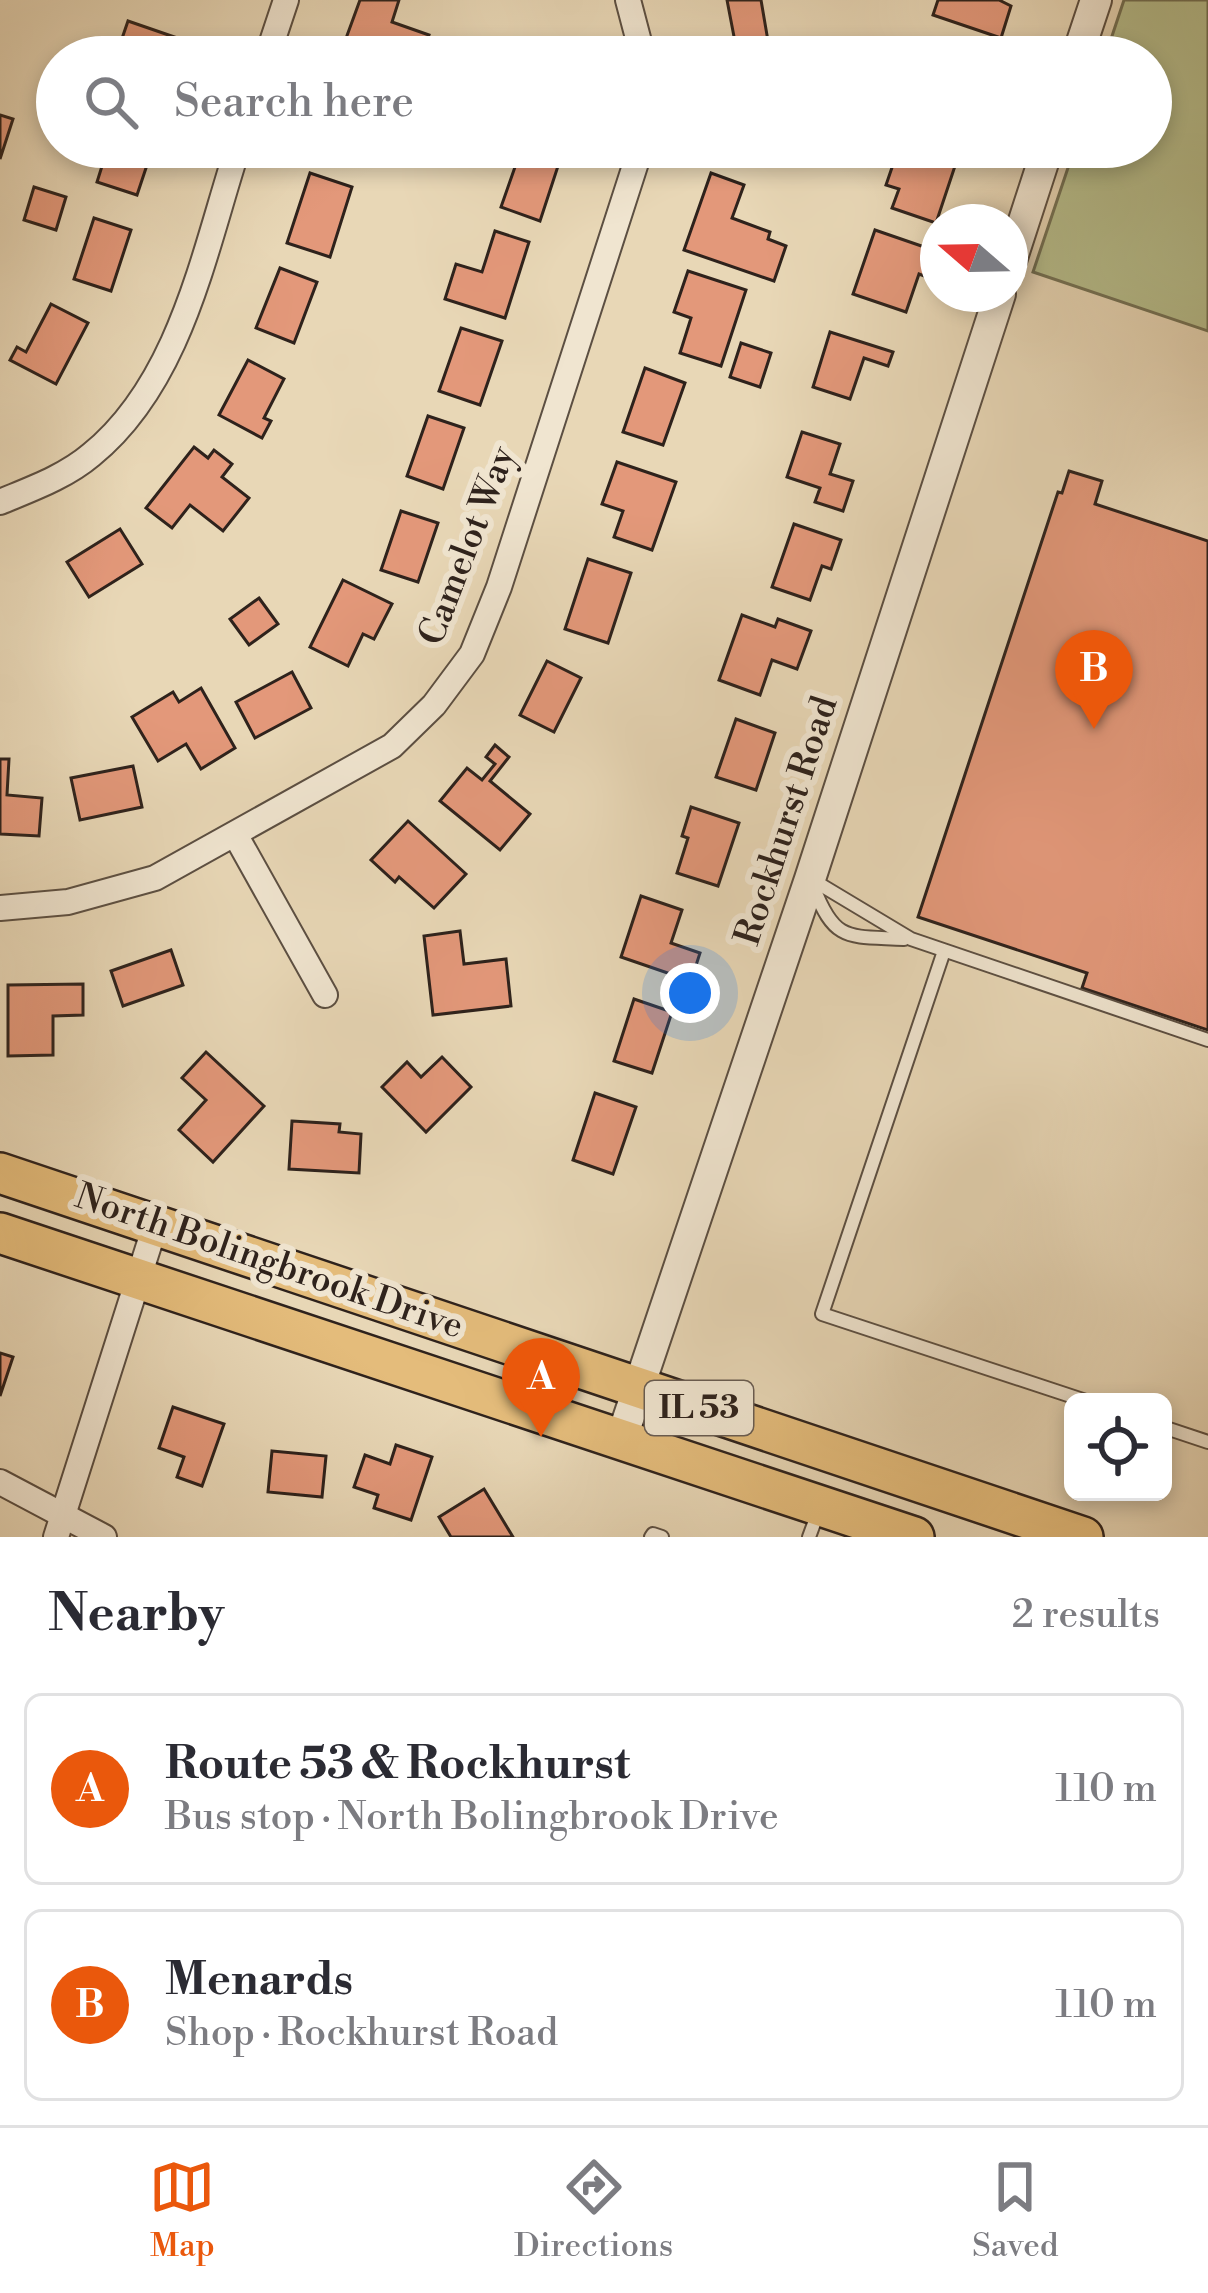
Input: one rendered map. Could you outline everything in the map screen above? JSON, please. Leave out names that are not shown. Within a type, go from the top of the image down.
[{"type":"main road","name":"North Bolingbrook Drive","points":[[0,1172],[1083,1537]]},
{"type":"main road","name":"North Bolingbrook Drive","points":[[0,1233],[621,1440],[815,1521],[914,1537]]},
{"type":"street","points":[[275,36],[286,0]]},
{"type":"street","points":[[628,0],[637,36]]},
{"type":"street","points":[[1085,36],[1096,0]]},
{"type":"street","points":[[0,502],[47,482],[92,454],[141,400],[173,344],[231,168]]},
{"type":"street","name":"Camelot Way","points":[[0,908],[68,902],[155,878],[392,746],[434,706],[472,654],[499,587],[634,168]]},
{"type":"street","points":[[1028,209],[1041,168]]},
{"type":"street","name":"Rockhurst Road","points":[[621,1440],[994,312]]},
{"type":"street","points":[[236,836],[326,995]]},
{"type":"street","points":[[60,1525],[156,1223]]},
{"type":"street","points":[[0,1481],[60,1525],[104,1537]]},
{"type":"lane","points":[[810,879],[826,922],[850,936],[911,939]]},
{"type":"lane","points":[[810,879],[911,939],[1208,1040]]},
{"type":"lane","points":[[944,950],[822,1314],[1064,1394]]},
{"type":"lane","points":[[1172,1430],[1208,1442]]},
{"type":"lane","points":[[652,1537],[662,1537]]},
{"type":"green space","points":[[1124,0],[1208,0],[1208,331],[1033,272],[1068,168],[1172,168],[1172,36],[1112,36]]},
{"type":"building","points":[[360,0],[399,0],[392,22],[429,35],[429,36],[347,36]]},
{"type":"building","points":[[727,0],[761,0],[767,36],[734,36]]},
{"type":"building","points":[[938,0],[999,0],[1011,6],[1002,36],[933,15]]},
{"type":"building","points":[[128,21],[172,36],[123,36]]},
{"type":"building","points":[[0,115],[13,119],[0,159]]},
{"type":"building","points":[[101,168],[146,168],[137,195],[97,182]]},
{"type":"building","points":[[515,168],[557,168],[540,221],[501,207]]},
{"type":"building","points":[[892,168],[954,168],[942,204],[920,204],[920,218],[892,208],[899,189],[886,185]]},
{"type":"building","points":[[310,173],[352,187],[330,257],[287,243]]},
{"type":"building","points":[[711,173],[744,185],[732,218],[770,232],[768,239],[786,246],[774,281],[684,250]]},
{"type":"building","points":[[34,187],[66,197],[56,230],[24,220]]},
{"type":"building","points":[[94,218],[131,230],[111,291],[74,279]]},
{"type":"building","points":[[875,230],[920,245],[920,274],[906,312],[853,294]]},
{"type":"building","points":[[495,231],[529,242],[505,318],[445,299],[456,264],[482,272]]},
{"type":"building","points":[[280,268],[317,282],[294,343],[256,328]]},
{"type":"building","points":[[688,271],[746,290],[721,366],[680,353],[691,318],[674,312]]},
{"type":"building","points":[[51,304],[88,323],[56,384],[10,360],[17,347],[26,352]]},
{"type":"building","points":[[461,328],[502,341],[480,405],[439,391]]},
{"type":"building","points":[[830,332],[893,352],[888,366],[864,358],[850,399],[813,387]]},
{"type":"building","points":[[741,343],[771,353],[760,387],[730,377]]},
{"type":"building","points":[[248,360],[284,379],[264,418],[271,421],[262,438],[219,415]]},
{"type":"building","points":[[645,368],[685,383],[663,445],[623,432]]},
{"type":"building","points":[[428,416],[464,428],[443,489],[407,476]]},
{"type":"building","points":[[802,432],[840,444],[830,474],[853,481],[843,511],[815,502],[820,488],[787,477]]},
{"type":"building","points":[[194,447],[208,458],[214,450],[232,464],[222,477],[249,498],[223,531],[190,505],[172,528],[146,508]]},
{"type":"building","points":[[617,462],[676,482],[652,550],[614,537],[623,511],[602,504]]},
{"type":"building","points":[[1069,471],[1102,481],[1095,504],[1208,541],[1208,1030],[1082,988],[1087,973],[918,917],[1058,492],[1062,493]]},
{"type":"building","points":[[401,511],[438,523],[418,582],[381,570]]},
{"type":"building","points":[[794,524],[841,540],[831,569],[822,566],[810,600],[772,587]]},
{"type":"building","points":[[120,529],[142,564],[89,597],[67,562]]},
{"type":"building","points":[[588,559],[631,573],[608,643],[565,629]]},
{"type":"building","points":[[343,580],[392,604],[374,639],[363,634],[348,666],[310,647]]},
{"type":"building","points":[[259,598],[278,624],[249,645],[230,619]]},
{"type":"building","points":[[742,615],[775,627],[778,619],[811,631],[797,669],[772,660],[760,695],[719,680]]},
{"type":"building","points":[[547,661],[581,678],[554,732],[520,715]]},
{"type":"building","points":[[292,672],[311,708],[255,738],[236,702]]},
{"type":"building","points":[[201,688],[235,748],[201,769],[186,744],[158,761],[132,717],[173,692],[179,702]]},
{"type":"building","points":[[736,719],[775,733],[756,790],[716,777]]},
{"type":"building","points":[[495,745],[509,757],[490,781],[530,814],[500,850],[440,801],[467,768],[482,780],[495,764],[486,757]]},
{"type":"building","points":[[0,759],[9,759],[7,795],[42,798],[39,836],[0,834]]},
{"type":"building","points":[[133,766],[142,807],[80,820],[71,778]]},
{"type":"building","points":[[691,807],[739,823],[718,886],[677,873]]},
{"type":"building","points":[[408,821],[466,874],[434,908],[371,860]]},
{"type":"building","points":[[641,896],[682,910],[671,943],[700,953],[691,981],[621,957]]},
{"type":"building","points":[[460,931],[464,964],[506,959],[511,1006],[433,1015],[424,936]]},
{"type":"building","points":[[171,950],[183,985],[123,1006],[111,971]]},
{"type":"building","points":[[83,984],[83,1015],[53,1016],[53,1055],[8,1056],[8,985]]},
{"type":"building","points":[[634,999],[672,1012],[652,1073],[614,1061]]},
{"type":"building","points":[[206,1052],[264,1106],[213,1162],[179,1130],[206,1100],[182,1078]]},
{"type":"building","points":[[442,1057],[471,1087],[426,1132],[382,1087],[407,1062],[421,1077]]},
{"type":"building","points":[[595,1093],[636,1107],[613,1174],[573,1160]]},
{"type":"building","points":[[292,1121],[340,1124],[339,1132],[361,1134],[359,1173],[289,1169]]},
{"type":"building","points":[[0,1353],[13,1357],[0,1396]]},
{"type":"building","points":[[173,1407],[224,1424],[202,1486],[177,1477],[184,1457],[159,1448]]},
{"type":"building","points":[[396,1445],[432,1457],[411,1520],[374,1508],[378,1495],[354,1487],[365,1455],[390,1464]]},
{"type":"building","points":[[272,1451],[326,1456],[322,1497],[268,1492]]},
{"type":"building","points":[[484,1489],[513,1537],[451,1537],[439,1517]]},
{"type":"place","name":"Menards","points":[[1094,729]]},
{"type":"place","name":"Route 53 & Rockhurst","points":[[541,1437]]}]
